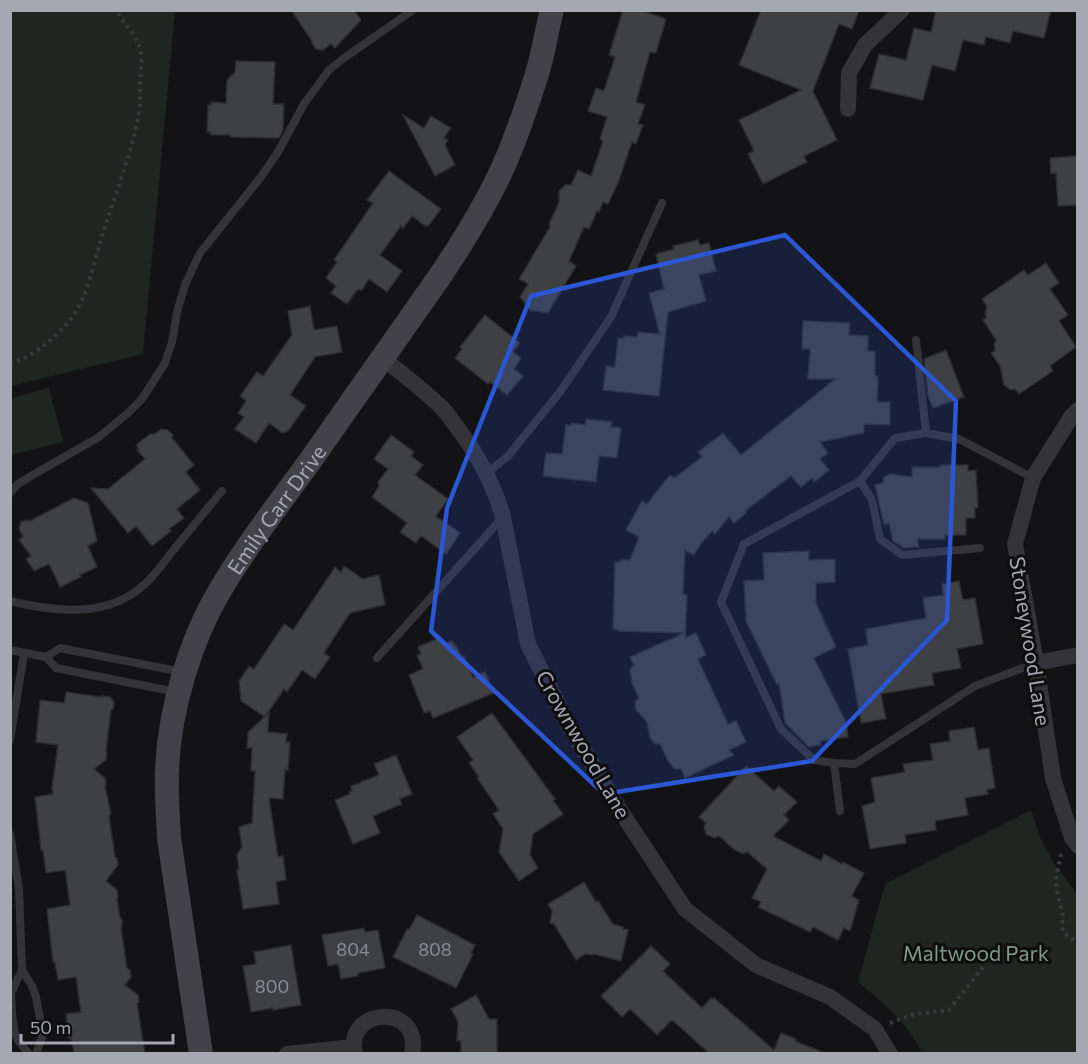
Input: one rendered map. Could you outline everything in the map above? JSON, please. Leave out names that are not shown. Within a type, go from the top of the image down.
[{"type":"street","name":"Emily Carr Drive","points":[[201,1053],[169,838],[167,803],[169,748],[182,683],[201,630],[223,585],[461,244],[481,210],[504,165],[522,120],[537,74],[552,10]]},
{"type":"street","points":[[848,109],[849,73],[865,45],[903,10]]},
{"type":"street","name":"Crownwood Lane","points":[[382,358],[444,410],[466,439],[486,474],[497,496],[503,517],[528,644],[568,724],[618,807],[685,909],[756,965],[830,997],[875,1029],[890,1053]]},
{"type":"street","name":"Stoneywood Lane","points":[[1075,842],[1053,778],[1015,544],[1033,478],[1077,410]]},
{"type":"street","points":[[1036,663],[1077,655]]},
{"type":"street","points":[[287,1053],[354,1050],[356,1034],[364,1023],[376,1017],[389,1016],[402,1022],[411,1032],[414,1045],[412,1053]]},
{"type":"lane","points":[[10,493],[18,484],[99,437],[142,399],[165,363],[185,285],[200,253],[261,177],[278,152],[304,104],[329,70],[413,10]]},
{"type":"lane","points":[[486,474],[508,456],[560,392],[611,317],[662,203]]},
{"type":"lane","points":[[916,340],[926,433]]},
{"type":"lane","points":[[1033,478],[959,439],[926,433],[896,438],[860,481],[744,544],[721,602],[781,729],[813,760],[855,764],[975,686],[1036,663]]},
{"type":"lane","points":[[860,481],[872,500],[880,539],[902,555],[980,548]]},
{"type":"lane","points":[[10,601],[37,608],[75,610],[109,605],[126,598],[153,576],[222,491]]},
{"type":"lane","points":[[377,658],[503,517]]},
{"type":"lane","points":[[46,657],[60,648],[182,683]]},
{"type":"lane","points":[[10,650],[46,657],[56,668],[182,683]]},
{"type":"lane","points":[[10,741],[24,653]]},
{"type":"lane","points":[[834,763],[840,811]]},
{"type":"lane","points":[[10,834],[19,888],[22,970],[12,993],[12,1013],[14,1031],[19,1042],[29,1053]]},
{"type":"lane","points":[[22,970],[32,986],[43,1035],[36,1053]]},
{"type":"path","points":[[10,363],[29,356],[50,340],[76,311],[85,292],[127,161],[139,116],[141,54],[138,42],[117,10]]},
{"type":"path","points":[[1075,842],[1060,855],[1056,879],[1063,917],[1063,932],[1077,943]]},
{"type":"path","points":[[875,1029],[912,1015],[949,1010],[984,966]]},
{"type":"highlighted area","points":[[785,235],[956,401],[947,620],[812,761],[604,794],[431,631],[447,508],[531,296]]},
{"type":"green space","points":[[10,11],[175,11],[143,354],[11,386]]},
{"type":"green space","points":[[49,388],[63,442],[11,455],[11,398]]},
{"type":"green space","name":"Maltwood Park","points":[[1031,810],[1040,837],[1053,862],[1077,894],[1077,1053],[922,1053],[910,1032],[886,1005],[858,982],[885,884]]},
{"type":"building","points":[[291,10],[354,10],[361,20],[335,48],[331,44],[323,50],[316,49]]},
{"type":"building","points":[[623,10],[640,10],[666,19],[656,53],[650,52],[636,102],[645,105],[638,124],[643,125],[636,144],[632,142],[608,204],[603,202],[589,229],[584,227],[569,261],[576,266],[548,313],[530,310],[520,297],[528,284],[519,279],[550,227],[549,224],[559,202],[559,191],[565,185],[571,185],[578,170],[591,176],[603,141],[600,139],[607,117],[588,111],[596,88],[604,91],[615,57],[609,55]]},
{"type":"building","points":[[761,10],[859,10],[852,29],[839,24],[813,91],[837,140],[804,156],[807,162],[763,184],[748,154],[754,151],[739,120],[801,90],[739,65]]},
{"type":"building","points":[[936,10],[1051,10],[1044,38],[1013,31],[1010,43],[986,37],[984,45],[963,40],[955,71],[932,65],[923,100],[870,88],[879,54],[906,60],[914,28],[931,32]]},
{"type":"building","points":[[236,61],[275,62],[273,104],[284,104],[283,130],[279,138],[230,137],[230,135],[210,135],[211,132],[207,132],[208,105],[211,105],[211,102],[226,103],[227,80],[235,72]]},
{"type":"building","points":[[403,115],[424,128],[431,116],[451,128],[444,138],[448,140],[445,145],[455,165],[435,176]]},
{"type":"building","points":[[1077,156],[1077,205],[1058,206],[1056,173],[1051,174],[1050,158]]},
{"type":"building","points":[[389,171],[441,209],[428,226],[412,216],[403,228],[401,226],[380,255],[402,271],[387,292],[369,279],[362,290],[357,290],[347,304],[331,293],[336,286],[326,278],[337,262],[334,260],[373,203],[367,200]]},
{"type":"building","points":[[698,240],[700,245],[709,243],[716,271],[699,275],[706,301],[668,312],[659,396],[603,390],[606,366],[615,367],[618,338],[637,337],[638,332],[660,334],[649,293],[664,289],[656,254],[674,249],[673,246]]},
{"type":"building","points":[[1046,263],[1059,283],[1050,289],[1068,315],[1059,321],[1076,347],[1050,366],[1053,371],[1019,394],[1015,389],[1011,390],[1004,385],[1000,366],[991,353],[995,351],[996,340],[983,320],[986,318],[987,307],[982,299],[1024,270],[1028,275]]},
{"type":"building","points":[[310,306],[314,330],[337,326],[342,352],[315,357],[290,395],[306,406],[288,431],[282,433],[269,423],[256,443],[235,429],[244,417],[238,413],[246,401],[240,396],[257,372],[263,376],[292,335],[288,311]]},
{"type":"building","points":[[485,315],[520,343],[513,352],[521,358],[514,369],[523,376],[507,395],[490,382],[488,384],[455,358],[462,349],[460,347]]},
{"type":"building","points":[[803,321],[850,323],[849,335],[868,336],[868,351],[875,351],[875,376],[878,376],[877,402],[890,402],[890,425],[864,424],[864,433],[820,442],[828,453],[820,459],[829,470],[814,482],[812,478],[801,487],[791,476],[745,511],[746,513],[734,523],[729,517],[715,534],[712,531],[694,555],[685,550],[683,594],[687,595],[685,638],[696,633],[706,655],[698,659],[728,724],[736,721],[746,742],[729,750],[734,755],[685,778],[681,769],[675,769],[668,761],[660,744],[655,744],[650,738],[647,722],[636,710],[635,702],[639,698],[632,683],[630,669],[634,665],[630,657],[684,633],[613,629],[615,562],[630,560],[639,537],[626,530],[642,501],[647,504],[670,475],[674,478],[702,457],[698,452],[723,433],[741,455],[835,379],[808,379],[810,349],[802,349]]},
{"type":"building","points":[[946,350],[964,397],[933,408],[928,396],[924,359]]},
{"type":"building","points":[[586,419],[612,422],[611,427],[621,428],[617,458],[599,456],[596,482],[543,476],[546,453],[562,454],[566,425],[571,426],[571,423],[585,425]]},
{"type":"building","points":[[161,429],[168,430],[173,435],[172,438],[194,465],[186,472],[200,490],[177,509],[184,518],[152,546],[136,526],[128,533],[91,488],[108,489],[145,459],[137,450],[139,449],[136,445]]},
{"type":"building","points":[[391,435],[414,452],[411,456],[423,465],[415,475],[448,499],[436,516],[460,533],[446,554],[421,536],[416,543],[400,532],[407,523],[372,497],[379,486],[378,482],[388,469],[374,459]]},
{"type":"building","points":[[940,465],[968,465],[968,471],[976,470],[978,508],[975,508],[975,518],[966,518],[966,535],[945,535],[945,539],[917,539],[919,547],[904,548],[893,541],[889,523],[884,525],[875,485],[883,483],[884,477],[891,474],[912,477],[912,467],[940,467]]},
{"type":"building","points":[[74,498],[88,503],[97,541],[88,546],[97,567],[60,587],[49,564],[34,571],[26,559],[31,556],[19,540],[23,537],[19,529],[21,522],[30,521]]},
{"type":"building","points":[[809,551],[809,560],[835,559],[835,582],[816,583],[816,603],[836,647],[814,658],[846,722],[848,737],[820,741],[821,745],[809,747],[785,723],[779,683],[777,685],[746,621],[744,581],[764,580],[763,553]]},
{"type":"building","points":[[344,566],[363,579],[379,575],[385,605],[350,613],[324,653],[330,657],[315,679],[302,670],[287,692],[284,689],[265,717],[241,701],[239,681],[249,666],[254,669],[284,624],[293,630],[335,567],[341,572]]},
{"type":"building","points":[[959,581],[963,600],[975,598],[983,644],[957,649],[961,668],[932,673],[934,685],[881,694],[886,719],[861,723],[848,649],[868,645],[866,629],[926,618],[923,598],[943,595],[942,584]]},
{"type":"building","points":[[441,637],[444,644],[452,641],[456,645],[462,657],[464,656],[473,677],[485,672],[494,693],[433,718],[430,711],[424,713],[409,675],[423,669],[417,655],[421,654],[418,647]]},
{"type":"building","points":[[66,692],[110,697],[114,702],[111,710],[106,760],[94,769],[105,778],[118,865],[106,881],[117,890],[127,968],[130,970],[131,977],[125,985],[138,995],[137,1004],[145,1053],[74,1053],[71,1037],[69,1038],[66,1014],[81,1012],[76,977],[58,980],[55,962],[53,962],[47,909],[70,905],[65,870],[46,873],[35,797],[53,794],[58,745],[36,742],[40,700],[64,703]]},
{"type":"building","points":[[269,713],[268,732],[287,734],[286,742],[290,742],[283,799],[269,798],[278,857],[283,856],[286,880],[276,882],[279,904],[243,909],[237,870],[239,869],[237,855],[242,847],[239,827],[252,823],[255,771],[251,771],[252,748],[247,748],[248,732]]},
{"type":"building","points":[[492,713],[555,799],[553,800],[563,814],[533,834],[530,855],[538,868],[519,881],[499,852],[503,829],[493,814],[499,810],[477,778],[479,777],[469,763],[473,760],[457,737]]},
{"type":"building","points":[[974,727],[978,750],[989,748],[995,788],[987,790],[988,794],[965,798],[968,815],[935,821],[936,830],[905,835],[906,843],[870,849],[862,806],[875,802],[871,778],[905,772],[903,764],[933,760],[930,744],[950,741],[949,731]]},
{"type":"building","points":[[396,755],[412,794],[400,799],[402,804],[373,816],[380,833],[353,844],[335,800],[350,794],[351,786],[379,775],[374,764]]},
{"type":"building","points":[[746,766],[774,791],[779,786],[797,802],[784,815],[789,820],[773,836],[821,861],[824,854],[864,873],[852,896],[859,900],[850,931],[844,928],[838,940],[813,927],[810,932],[758,907],[761,902],[752,898],[767,869],[747,852],[743,854],[719,836],[714,838],[706,834],[704,827],[706,823],[699,817]]},
{"type":"building","points":[[584,882],[613,924],[628,930],[621,961],[594,954],[585,954],[576,960],[554,924],[550,923],[552,911],[548,904]]},
{"type":"building","points":[[417,915],[475,945],[471,953],[473,954],[456,988],[393,957]]},
{"type":"building","points":[[364,928],[365,932],[378,930],[385,968],[341,979],[338,964],[328,966],[322,935]]},
{"type":"building","points":[[291,945],[301,1005],[251,1012],[243,966],[256,964],[254,952]]},
{"type":"building","points":[[651,946],[670,964],[663,971],[702,1008],[711,998],[714,998],[774,1050],[781,1033],[825,1053],[709,1053],[672,1020],[657,1035],[630,1009],[622,1017],[601,996]]},
{"type":"building","points":[[476,995],[489,1019],[497,1019],[497,1053],[461,1053],[461,1041],[457,1041],[458,1021],[451,1009]]}]
